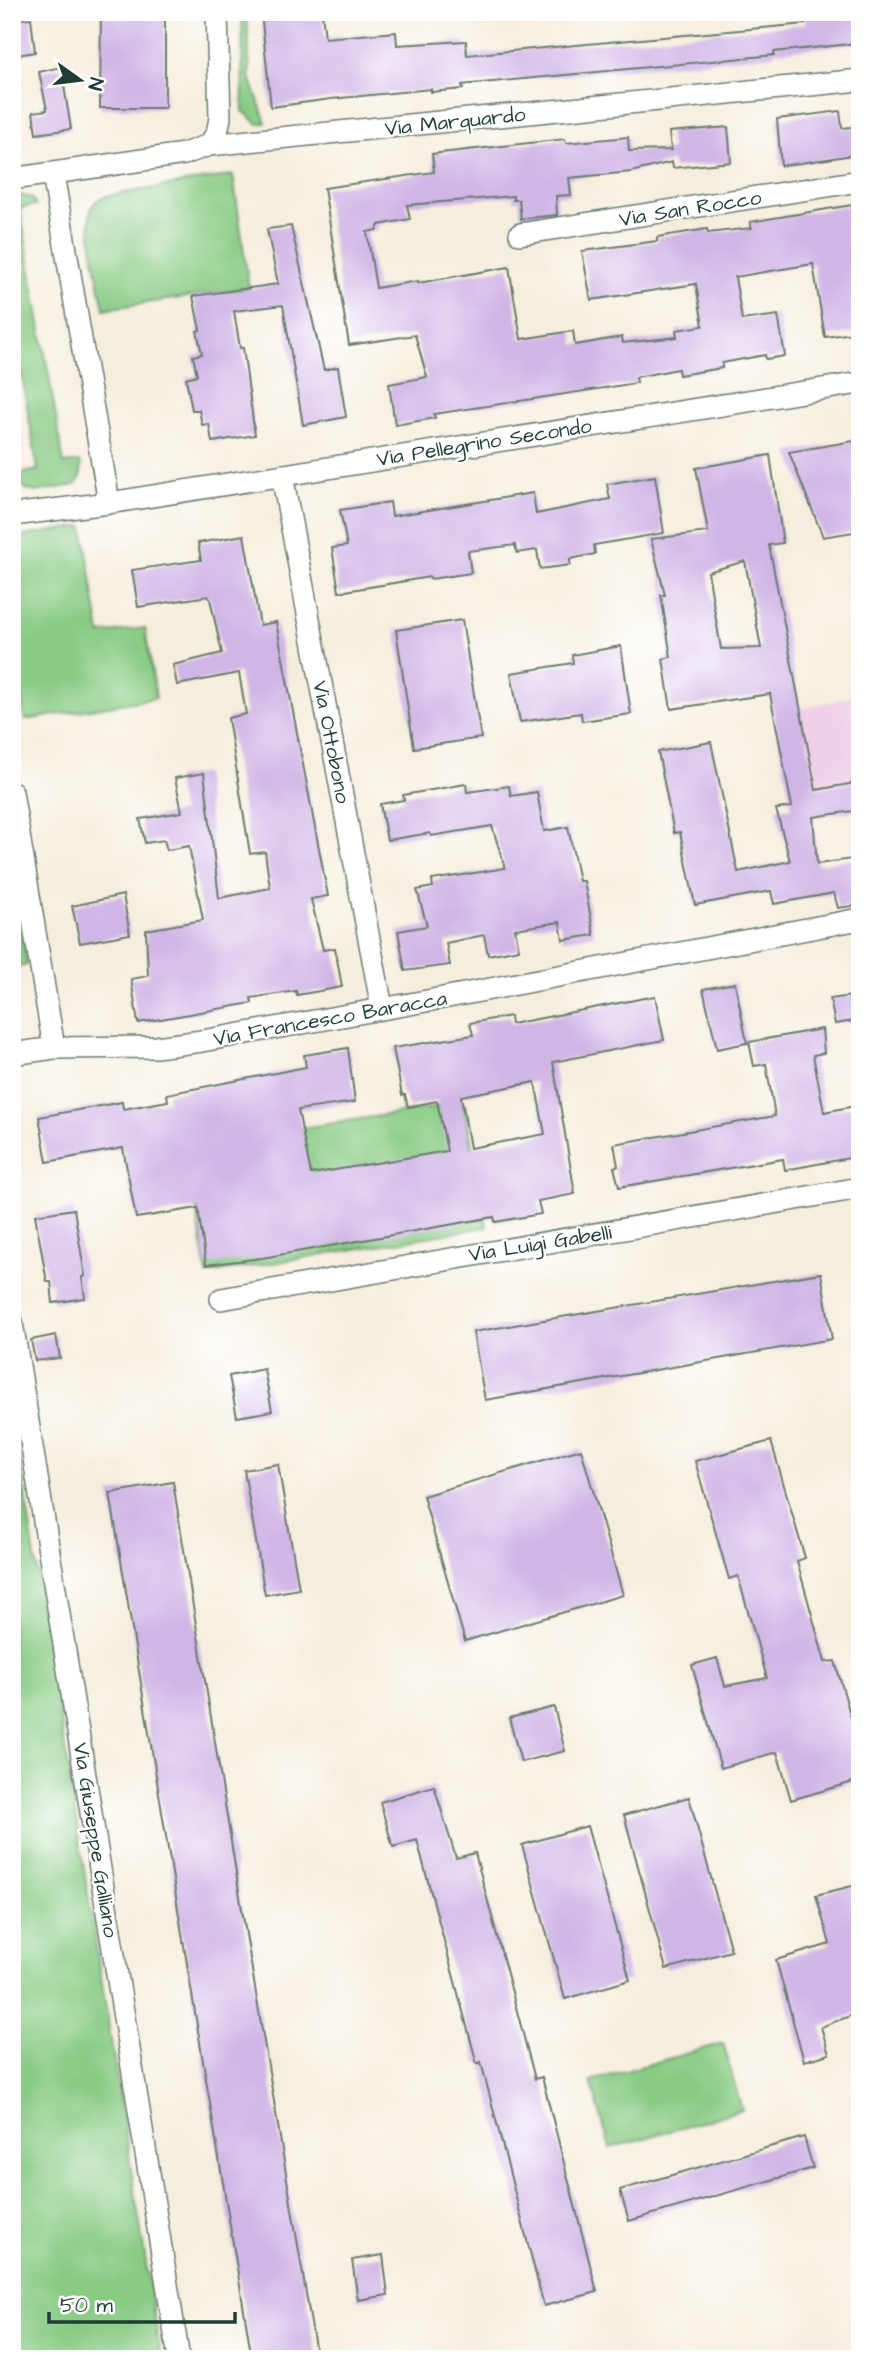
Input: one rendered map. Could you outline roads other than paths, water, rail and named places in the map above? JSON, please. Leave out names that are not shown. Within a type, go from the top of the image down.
[{"type":"street","points":[[209,145],[217,133],[220,118],[217,12]]},
{"type":"street","name":"Via Marquardo","points":[[53,174],[184,154],[209,145],[860,80]]},
{"type":"street","points":[[12,179],[53,174],[109,503]]},
{"type":"street","name":"Via San Rocco","points":[[520,233],[860,181]]},
{"type":"street","name":"Via Pellegrino Secondo","points":[[12,515],[109,503],[860,383]]},
{"type":"street","name":"Via Ottobono","points":[[282,475],[382,1008]]},
{"type":"street","points":[[12,792],[54,1048],[12,1054]]},
{"type":"street","name":"Via Francesco Baracca","points":[[54,1048],[156,1047],[432,1000],[860,919]]},
{"type":"street","name":"Via Luigi Gabelli","points":[[221,1299],[860,1188]]},
{"type":"street","name":"Via Giuseppe Galliano","points":[[12,1322],[179,2359]]}]
